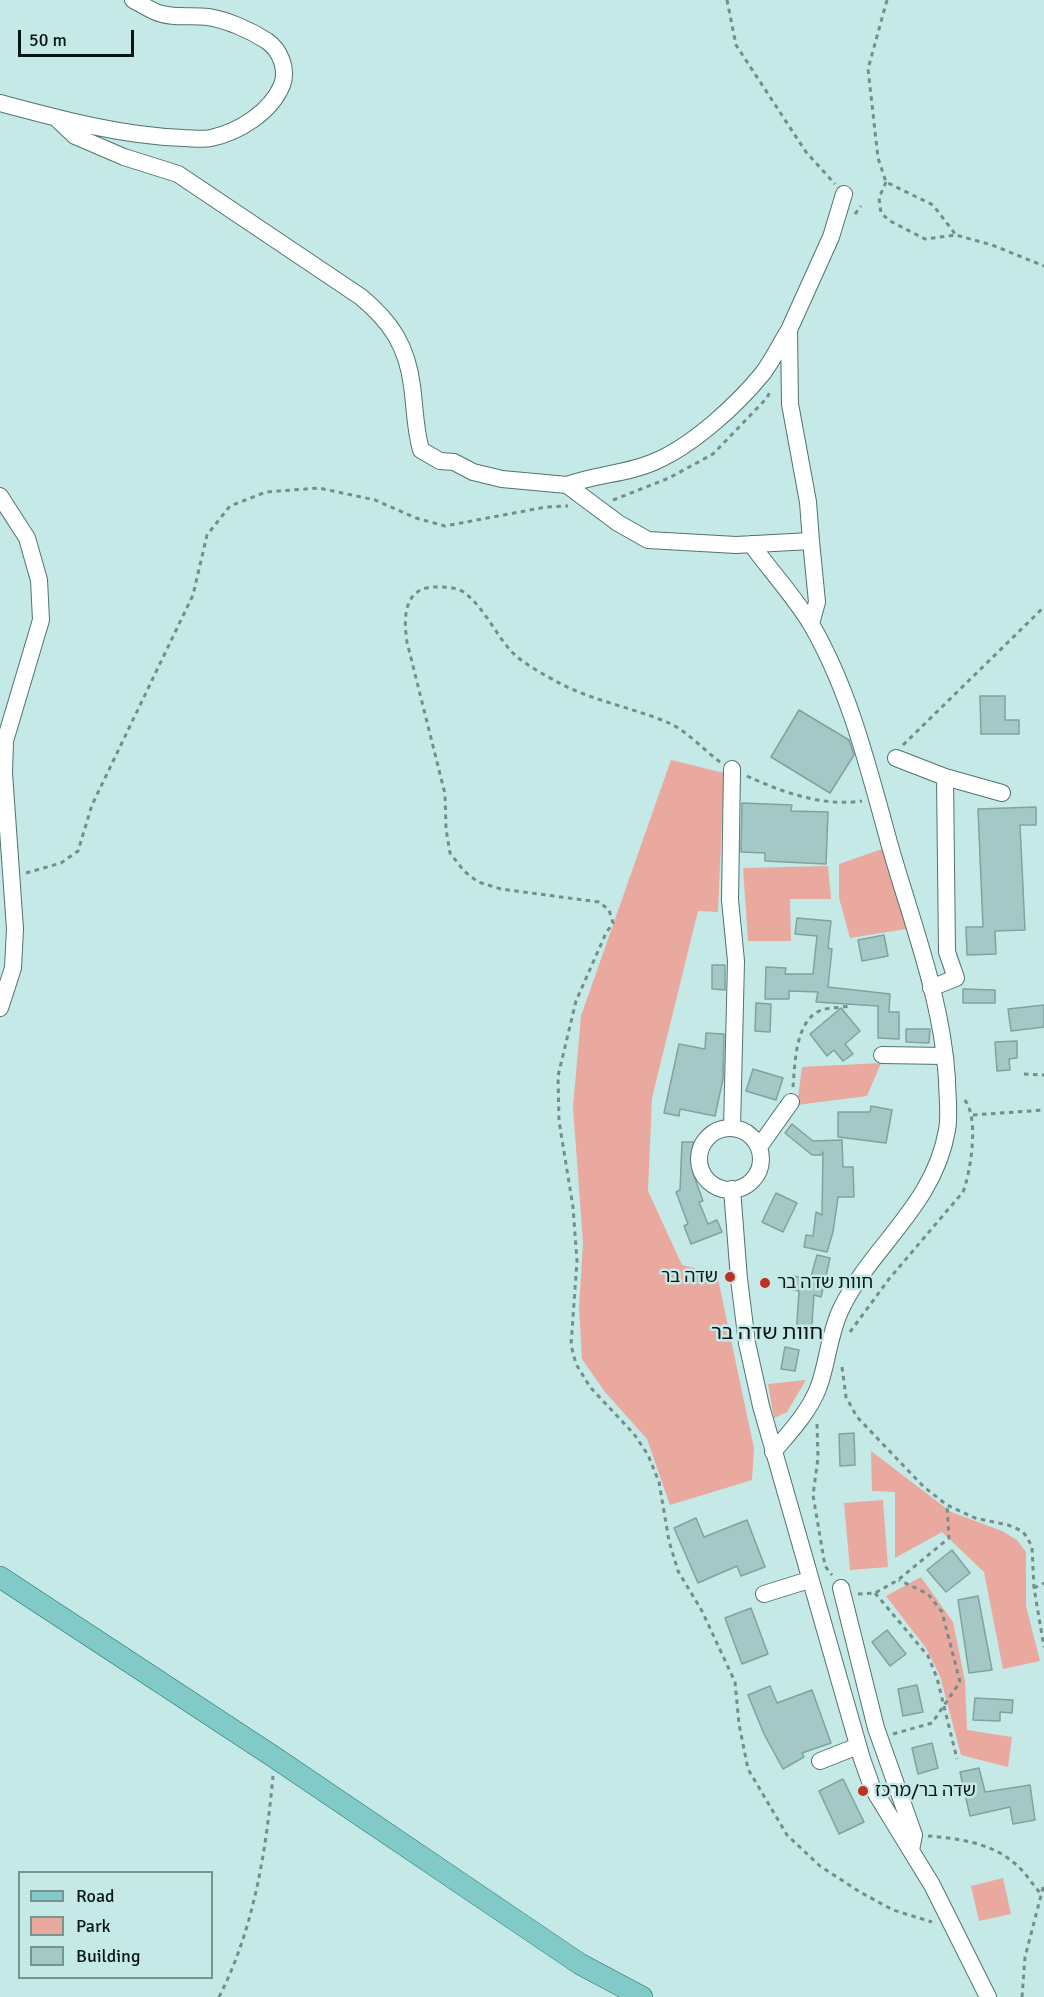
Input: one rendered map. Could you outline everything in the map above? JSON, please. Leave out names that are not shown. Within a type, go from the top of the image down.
[{"type":"main road","points":[[0,1577],[274,1757],[580,1964],[642,1997]]},
{"type":"street","points":[[0,103],[56,118],[156,137],[210,139],[239,128],[258,116],[273,100],[283,84],[285,69],[280,57],[269,42],[242,28],[209,17],[161,14],[133,0]]},
{"type":"street","points":[[56,118],[75,136],[124,157],[178,174],[361,297],[385,317],[403,349],[409,372],[421,450],[440,461],[454,462],[473,472],[501,479],[567,485],[594,475],[622,472],[655,461],[693,441],[763,373],[789,330],[831,237],[844,194]]},
{"type":"street","points":[[789,330],[790,404],[808,502],[817,602],[811,624]]},
{"type":"street","points":[[567,485],[618,523],[648,540],[751,544],[811,541]]},
{"type":"street","points":[[0,496],[27,538],[39,580],[41,621],[5,741],[4,773],[12,875],[14,968],[0,1008]]},
{"type":"street","points":[[751,544],[811,624],[861,740],[931,988],[945,1056],[947,1092],[947,1128],[940,1156],[926,1188],[910,1216],[854,1286],[830,1336],[818,1389],[807,1410],[773,1452]]},
{"type":"street","points":[[896,758],[945,777],[1002,793]]},
{"type":"street","points":[[732,769],[730,900],[736,961],[732,1128]]},
{"type":"street","points":[[931,988],[956,978],[947,952],[945,777]]},
{"type":"street","points":[[882,1055],[945,1056]]},
{"type":"street","points":[[759,1147],[791,1102]]},
{"type":"street","points":[[732,1128],[745,1131],[759,1147],[761,1157],[756,1176],[748,1184],[732,1189],[715,1186],[707,1179],[699,1159],[705,1141],[712,1134],[732,1128]]},
{"type":"street","points":[[732,1189],[739,1279],[747,1342],[773,1452],[845,1703],[872,1787],[912,1843]]},
{"type":"street","points":[[764,1594],[809,1580]]},
{"type":"street","points":[[842,1588],[869,1700],[912,1843],[988,1997]]},
{"type":"street","points":[[845,1703],[869,1700]]},
{"type":"street","points":[[820,1761],[858,1746]]},
{"type":"path","points":[[727,0],[736,45],[806,152],[844,194]]},
{"type":"path","points":[[887,0],[868,69],[878,158],[886,182],[879,198],[881,213],[890,221],[925,239],[956,235],[992,245],[1044,266]]},
{"type":"path","points":[[886,182],[933,205],[956,235]]},
{"type":"path","points":[[850,222],[861,206]]},
{"type":"path","points":[[12,875],[62,863],[78,851],[92,805],[192,596],[207,535],[230,506],[266,492],[319,488],[375,500],[416,518],[445,526],[546,507],[593,505],[615,500],[669,478],[713,454],[767,398],[771,388]]},
{"type":"path","points":[[878,799],[849,803],[826,801],[777,790],[732,769],[671,724],[562,684],[522,660],[512,652],[478,606],[464,592],[450,587],[432,586],[417,591],[407,603],[404,618],[407,642],[438,764],[450,853],[464,871],[478,882],[501,889],[599,902],[609,910],[613,923],[606,933],[576,1001],[558,1076],[559,1121],[573,1207],[577,1262],[571,1345],[576,1364],[590,1387],[634,1434],[648,1455],[659,1482],[669,1541],[678,1571],[702,1611],[735,1682],[739,1724],[748,1769],[787,1835],[820,1866],[860,1892],[893,1910],[954,1928]]},
{"type":"path","points":[[896,758],[902,747],[1044,607]]},
{"type":"path","points":[[791,1102],[796,1053],[806,1022],[821,1010],[850,1006]]},
{"type":"path","points":[[1024,1074],[1044,1075]]},
{"type":"path","points":[[847,1340],[889,1279],[963,1192],[969,1177],[973,1115],[965,1099],[947,1092]]},
{"type":"path","points":[[973,1115],[1044,1110]]},
{"type":"path","points":[[842,1358],[842,1377],[846,1397],[857,1417],[924,1487],[947,1505],[975,1518],[1008,1525],[1022,1532],[1032,1547],[1034,1588],[1044,1647]]},
{"type":"path","points":[[807,1410],[818,1426],[818,1458],[813,1495],[825,1566],[842,1588],[856,1594],[875,1593],[898,1580],[949,1538],[947,1505]]},
{"type":"path","points":[[880,1738],[932,1724],[960,1682],[942,1612],[928,1594],[898,1580]]},
{"type":"path","points":[[1034,1588],[1044,1583]]},
{"type":"path","points":[[875,1593],[928,1656],[937,1678],[957,1759]]},
{"type":"path","points":[[219,1997],[255,1902],[270,1814],[274,1757]]},
{"type":"path","points":[[912,1843],[951,1838],[984,1846],[1013,1861],[1041,1894]]},
{"type":"path","points":[[1022,1997],[1025,1957],[1044,1884]]},
{"type":"green space","points":[[671,760],[724,773],[718,912],[698,911],[652,1098],[648,1191],[682,1265],[717,1274],[754,1448],[752,1480],[670,1505],[647,1439],[605,1392],[582,1359],[579,1308],[583,1243],[573,1107],[581,1016]]},
{"type":"green space","points":[[882,849],[906,929],[850,938],[839,898],[839,864]]},
{"type":"green space","points":[[828,866],[831,899],[790,899],[791,941],[748,941],[743,868]]},
{"type":"green space","points":[[881,1063],[867,1096],[797,1105],[802,1067]]},
{"type":"green space","points":[[806,1380],[787,1412],[774,1418],[768,1384]]},
{"type":"green space","points":[[871,1451],[951,1512],[1002,1531],[1017,1540],[1026,1552],[1026,1606],[1040,1661],[1003,1669],[984,1572],[942,1532],[895,1558],[895,1492],[872,1491]]},
{"type":"green space","points":[[883,1500],[888,1567],[850,1570],[844,1503]]},
{"type":"green space","points":[[921,1577],[953,1622],[965,1681],[967,1730],[1012,1737],[1008,1767],[961,1755],[940,1676],[926,1648],[886,1596]]},
{"type":"green space","points":[[1003,1878],[1011,1914],[979,1921],[971,1886]]},
{"type":"building","points":[[980,696],[1005,696],[1005,720],[1019,720],[1019,734],[981,734]]},
{"type":"building","points":[[799,710],[849,740],[854,755],[830,793],[771,757]]},
{"type":"building","points":[[742,803],[792,805],[791,811],[828,812],[826,864],[765,861],[765,853],[741,852]]},
{"type":"building","points":[[1036,807],[1036,825],[1020,825],[1025,930],[995,931],[996,954],[967,955],[966,927],[983,927],[978,809]]},
{"type":"building","points":[[797,918],[831,921],[828,948],[832,949],[828,987],[890,994],[889,1012],[899,1012],[899,1039],[878,1038],[878,1006],[816,1002],[818,992],[789,991],[789,999],[765,999],[766,967],[786,968],[785,974],[813,974],[817,936],[795,934]]},
{"type":"building","points":[[884,935],[888,956],[862,961],[858,940]]},
{"type":"building","points":[[712,965],[725,965],[725,990],[712,989]]},
{"type":"building","points":[[963,989],[995,990],[995,1003],[963,1003]]},
{"type":"building","points":[[756,1003],[771,1004],[770,1032],[755,1031]]},
{"type":"building","points":[[1044,1005],[1044,1027],[1011,1031],[1008,1009]]},
{"type":"building","points":[[841,1008],[860,1031],[845,1044],[853,1054],[843,1061],[834,1050],[827,1056],[810,1034]]},
{"type":"building","points":[[906,1029],[930,1029],[929,1043],[906,1042]]},
{"type":"building","points":[[706,1033],[724,1034],[723,1079],[715,1116],[680,1109],[679,1116],[664,1113],[679,1044],[705,1049]]},
{"type":"building","points":[[1017,1041],[1017,1058],[1009,1059],[1010,1070],[997,1071],[995,1042]]},
{"type":"building","points":[[753,1069],[783,1078],[776,1100],[746,1091]]},
{"type":"building","points":[[871,1106],[892,1110],[886,1143],[838,1137],[838,1112],[870,1112]]},
{"type":"building","points":[[792,1124],[813,1141],[842,1140],[843,1167],[853,1167],[854,1197],[838,1197],[833,1232],[827,1252],[804,1247],[806,1235],[813,1236],[816,1212],[822,1215],[823,1152],[821,1155],[812,1155],[785,1133]]},
{"type":"building","points":[[682,1142],[694,1142],[693,1173],[703,1201],[699,1202],[708,1224],[717,1220],[722,1232],[691,1244],[684,1226],[688,1224],[676,1192],[680,1190]]},
{"type":"building","points":[[776,1193],[797,1203],[783,1232],[762,1222]]},
{"type":"building","points":[[817,1255],[830,1258],[821,1297],[814,1295],[811,1338],[796,1337],[799,1291],[790,1289],[794,1276],[810,1280]]},
{"type":"building","points":[[785,1347],[799,1350],[795,1371],[781,1369]]},
{"type":"building","points":[[854,1433],[855,1465],[840,1466],[839,1434]]},
{"type":"building","points":[[696,1518],[704,1537],[747,1520],[765,1567],[741,1576],[737,1566],[698,1583],[674,1528]]},
{"type":"building","points":[[952,1550],[970,1573],[946,1592],[927,1570]]},
{"type":"building","points":[[978,1596],[992,1670],[969,1673],[958,1600]]},
{"type":"building","points":[[751,1608],[768,1654],[742,1664],[725,1618]]},
{"type":"building","points":[[887,1630],[906,1654],[890,1666],[872,1642]]},
{"type":"building","points":[[917,1685],[923,1712],[903,1716],[898,1689]]},
{"type":"building","points":[[770,1686],[777,1703],[812,1690],[831,1743],[802,1753],[804,1757],[783,1769],[764,1734],[748,1695]]},
{"type":"building","points":[[975,1698],[1013,1700],[1012,1713],[1000,1712],[1000,1721],[973,1720]]},
{"type":"building","points":[[932,1743],[938,1768],[918,1774],[912,1748]]},
{"type":"building","points":[[979,1768],[985,1792],[1030,1785],[1035,1820],[1013,1824],[1010,1807],[970,1816],[960,1772]]},
{"type":"building","points":[[843,1779],[864,1822],[839,1834],[819,1791]]},
{"type":"place","name":"שדה בר","points":[[730,1277]]},
{"type":"place","name":"חוות שדה בר","points":[[765,1283]]},
{"type":"place","name":"שדה בר/מרכז","points":[[863,1791]]},
{"type":"district","name":"חוות שדה בר","points":[[767,1333]]}]
